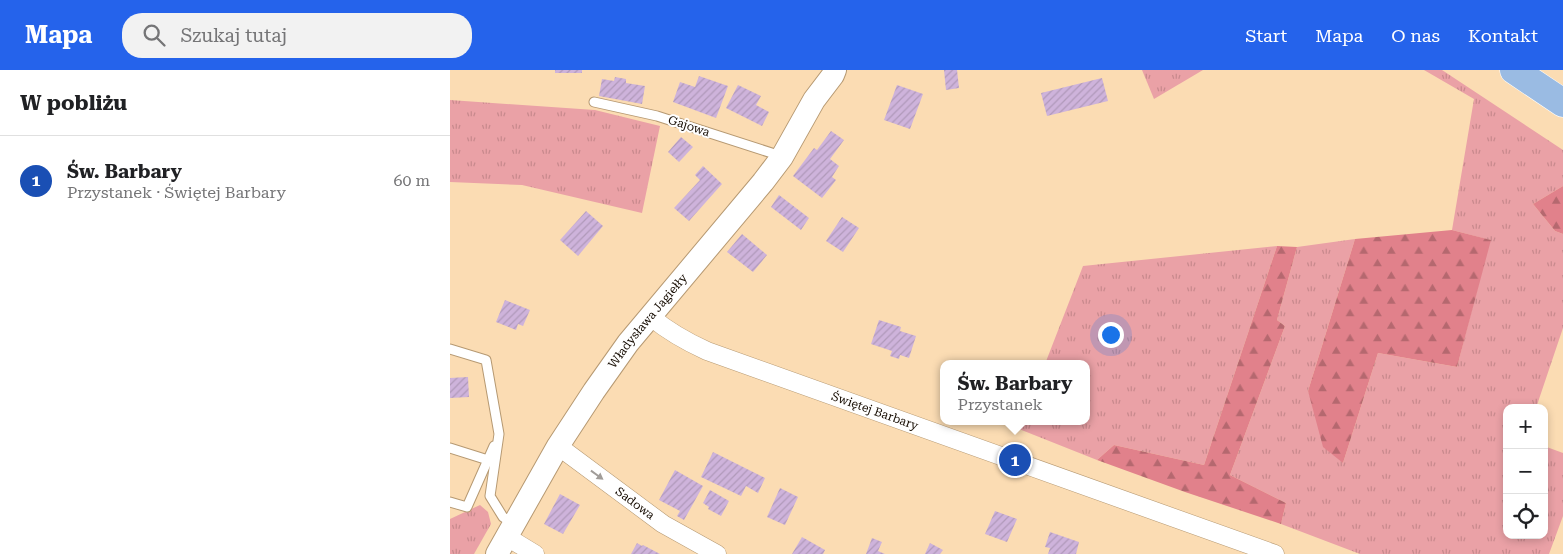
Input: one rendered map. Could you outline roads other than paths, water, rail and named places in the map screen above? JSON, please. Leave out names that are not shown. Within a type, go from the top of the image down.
[{"type":"main road","points":[[1514,70],[1563,103]]},
{"type":"street","name":"Władysława Jagiełły","points":[[814,100],[822,70]]},
{"type":"street","name":"Władysława Jagiełły","points":[[506,538],[558,446],[594,391],[623,350],[763,182],[782,156],[814,100],[835,70]]},
{"type":"street","name":"Świętej Barbary","points":[[650,317],[684,341],[707,351],[1275,554]]},
{"type":"street","name":"Sadowa","points":[[558,446],[663,524],[717,554]]},
{"type":"street","points":[[506,538],[535,554]]},
{"type":"lane","name":"Gajowa","points":[[594,102],[657,116],[782,156]]},
{"type":"lane","points":[[450,349],[486,360],[500,434],[490,496]]},
{"type":"lane","points":[[450,502],[467,507],[500,434]]},
{"type":"lane","points":[[450,448],[488,460]]},
{"type":"lane","points":[[478,482],[490,496],[503,517],[506,538]]},
{"type":"place","name":"Św. Barbary","points":[[1015,460]]}]
